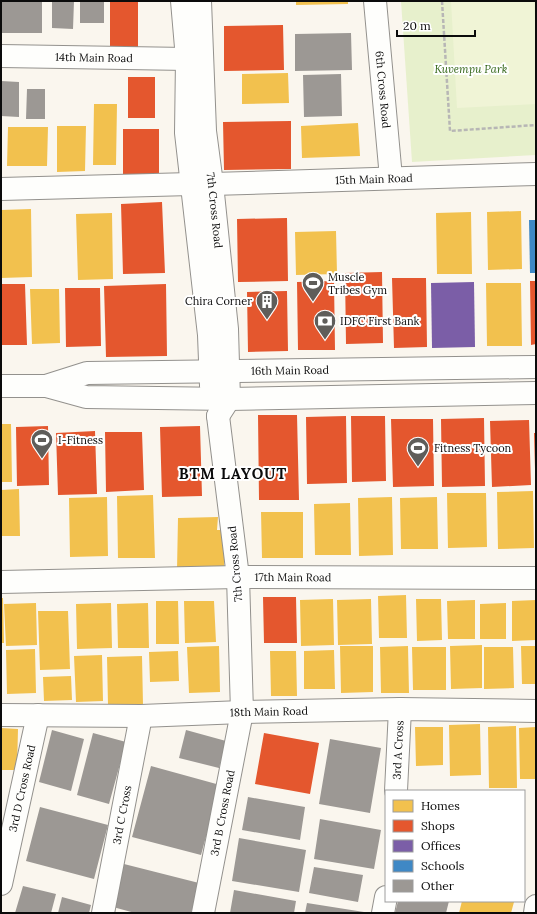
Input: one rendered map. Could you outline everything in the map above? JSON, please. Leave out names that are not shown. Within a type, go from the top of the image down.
[{"type":"street","name":"7th Cross Road","points":[[182,1],[187,59],[186,133],[201,184],[227,329],[219,371],[219,405],[238,577],[242,712]]},
{"type":"street","name":"7th Cross Road","points":[[200,1],[205,132],[201,184]]},
{"type":"street","name":"6th Cross Road","points":[[375,1],[391,178]]},
{"type":"street","name":"14th Main Road","points":[[1,56],[187,59]]},
{"type":"street","name":"15th Main Road","points":[[1,189],[536,174]]},
{"type":"street","name":"16th Main Road","points":[[46,386],[86,373],[536,367]]},
{"type":"street","name":"16th Main Road","points":[[1,386],[46,386],[86,397],[219,405],[536,394]]},
{"type":"street","name":"17th Main Road","points":[[1,582],[238,577],[536,578]]},
{"type":"street","name":"18th Main Road","points":[[1,715],[141,716],[242,712],[400,710],[536,711]]},
{"type":"street","name":"3rd A Cross","points":[[396,790],[400,710]]},
{"type":"street","name":"3rd B Cross Road","points":[[203,913],[242,712]]},
{"type":"street","name":"3rd D Cross Road","points":[[1,884],[38,715]]},
{"type":"street","name":"3rd C Cross","points":[[103,913],[141,716]]},
{"type":"street","points":[[383,913],[385,902]]},
{"type":"street","points":[[535,913],[536,906]]},
{"type":"path","points":[[442,1],[450,131],[536,125]]},
{"type":"green space","name":"Kuvempu Park","points":[[401,1],[536,1],[536,155],[412,162]]},
{"type":"green space","points":[[451,1],[534,1],[536,104],[457,108]]},
{"type":"building: Homes","points":[[296,1],[348,1],[348,4],[296,5]]},
{"type":"building: Homes","points":[[288,73],[289,103],[242,104],[242,74]]},
{"type":"building: Homes","points":[[94,104],[117,104],[116,165],[93,165]]},
{"type":"building: Homes","points":[[358,123],[360,156],[302,158],[301,126]]},
{"type":"building: Homes","points":[[57,126],[86,126],[85,171],[57,172]]},
{"type":"building: Homes","points":[[8,127],[48,127],[47,166],[7,166]]},
{"type":"building: Homes","points":[[31,209],[32,277],[1,278],[1,210]]},
{"type":"building: Homes","points":[[521,211],[522,269],[488,270],[487,212]]},
{"type":"building: Homes","points":[[471,212],[472,274],[437,274],[436,213]]},
{"type":"building: Homes","points":[[112,213],[113,279],[78,280],[76,214]]},
{"type":"building: Homes","points":[[336,231],[337,274],[296,275],[295,232]]},
{"type":"building: Homes","points":[[486,283],[521,283],[522,346],[487,346]]},
{"type":"building: Homes","points":[[30,289],[59,289],[60,343],[32,344]]},
{"type":"building: Homes","points":[[1,424],[11,424],[12,482],[1,482]]},
{"type":"building: Homes","points":[[19,489],[20,536],[1,536],[1,490]]},
{"type":"building: Homes","points":[[533,491],[534,548],[498,549],[497,492]]},
{"type":"building: Homes","points":[[447,493],[486,493],[487,547],[448,548]]},
{"type":"building: Homes","points":[[153,495],[155,558],[118,558],[117,496]]},
{"type":"building: Homes","points":[[107,497],[108,556],[70,557],[69,498]]},
{"type":"building: Homes","points":[[392,497],[393,555],[359,556],[358,498]]},
{"type":"building: Homes","points":[[437,497],[438,549],[401,549],[400,498]]},
{"type":"building: Homes","points":[[350,503],[351,555],[315,555],[314,504]]},
{"type":"building: Homes","points":[[261,512],[303,512],[303,558],[262,558]]},
{"type":"building: Homes","points":[[218,517],[217,530],[224,530],[224,571],[177,570],[178,518]]},
{"type":"building: Homes","points":[[406,595],[407,638],[379,638],[378,596]]},
{"type":"building: Homes","points":[[1,598],[3,598],[4,643],[1,643]]},
{"type":"building: Homes","points":[[333,599],[334,645],[301,646],[300,600]]},
{"type":"building: Homes","points":[[371,599],[372,644],[338,645],[337,600]]},
{"type":"building: Homes","points":[[416,599],[441,599],[442,640],[417,641]]},
{"type":"building: Homes","points":[[475,600],[475,639],[448,639],[447,601]]},
{"type":"building: Homes","points":[[536,600],[536,640],[512,641],[512,601]]},
{"type":"building: Homes","points":[[156,601],[178,601],[179,644],[156,644]]},
{"type":"building: Homes","points":[[184,601],[214,601],[216,642],[185,643]]},
{"type":"building: Homes","points":[[36,603],[37,645],[6,646],[4,604]]},
{"type":"building: Homes","points":[[111,603],[112,648],[77,649],[76,604]]},
{"type":"building: Homes","points":[[148,603],[149,648],[118,648],[117,604]]},
{"type":"building: Homes","points":[[506,603],[506,639],[480,639],[480,604]]},
{"type":"building: Homes","points":[[38,611],[68,611],[70,669],[40,670]]},
{"type":"building: Homes","points":[[482,645],[482,688],[451,689],[450,646]]},
{"type":"building: Homes","points":[[219,646],[220,692],[189,693],[187,647]]},
{"type":"building: Homes","points":[[340,646],[373,646],[373,692],[341,693]]},
{"type":"building: Homes","points":[[408,646],[409,693],[381,693],[380,647]]},
{"type":"building: Homes","points":[[521,646],[536,646],[536,684],[522,684]]},
{"type":"building: Homes","points":[[412,647],[446,647],[446,690],[413,690]]},
{"type":"building: Homes","points":[[484,647],[513,647],[514,688],[484,689]]},
{"type":"building: Homes","points":[[35,649],[36,693],[7,694],[6,650]]},
{"type":"building: Homes","points":[[334,650],[335,689],[304,689],[304,651]]},
{"type":"building: Homes","points":[[178,651],[179,681],[150,682],[149,652]]},
{"type":"building: Homes","points":[[270,651],[296,651],[297,696],[271,696]]},
{"type":"building: Homes","points":[[102,655],[103,701],[76,702],[74,656]]},
{"type":"building: Homes","points":[[142,656],[143,705],[108,705],[107,657]]},
{"type":"building: Homes","points":[[71,676],[72,700],[44,701],[43,677]]},
{"type":"building: Homes","points":[[480,724],[481,775],[450,776],[449,725]]},
{"type":"building: Homes","points":[[516,726],[517,788],[489,788],[488,727]]},
{"type":"building: Homes","points":[[415,727],[443,727],[443,765],[416,766]]},
{"type":"building: Homes","points":[[536,727],[536,779],[520,779],[519,728]]},
{"type":"building: Homes","points":[[1,728],[18,729],[17,770],[1,770]]},
{"type":"building: Homes","points":[[462,902],[514,902],[511,913],[459,913]]},
{"type":"building: Shops","points":[[110,1],[138,1],[138,47],[110,47]]},
{"type":"building: Shops","points":[[283,25],[284,70],[224,71],[224,26]]},
{"type":"building: Shops","points":[[128,77],[155,77],[155,118],[128,118]]},
{"type":"building: Shops","points":[[291,121],[291,169],[224,170],[223,122]]},
{"type":"building: Shops","points":[[123,129],[159,129],[159,179],[123,179]]},
{"type":"building: Shops","points":[[162,202],[165,273],[123,274],[121,204]]},
{"type":"building: Shops","points":[[287,218],[288,281],[238,282],[237,219]]},
{"type":"building: Shops","points":[[382,272],[383,343],[346,344],[345,273]]},
{"type":"building: Shops","points":[[392,278],[426,278],[427,347],[394,348]]},
{"type":"building: Shops","points":[[334,281],[335,350],[298,350],[297,282]]},
{"type":"building: Shops","points":[[530,281],[536,281],[536,344],[531,345]]},
{"type":"building: Shops","points":[[1,284],[25,284],[27,345],[1,345]]},
{"type":"building: Shops","points":[[166,284],[167,356],[106,357],[104,286]]},
{"type":"building: Shops","points":[[65,288],[100,288],[101,346],[66,347]]},
{"type":"building: Shops","name":"Chira Corner","points":[[287,291],[288,351],[248,352],[247,292]]},
{"type":"building: Shops","points":[[258,415],[297,415],[299,500],[259,500]]},
{"type":"building: Shops","points":[[346,416],[347,483],[307,484],[306,417]]},
{"type":"building: Shops","points":[[351,416],[385,416],[386,481],[352,482]]},
{"type":"building: Shops","points":[[484,418],[485,486],[442,487],[441,419]]},
{"type":"building: Shops","points":[[391,419],[433,419],[434,486],[393,487]]},
{"type":"building: Shops","points":[[529,420],[531,485],[492,487],[490,421]]},
{"type":"building: Shops","points":[[48,426],[49,485],[17,486],[16,427]]},
{"type":"building: Shops","points":[[200,426],[202,496],[162,497],[160,427]]},
{"type":"building: Shops","points":[[95,431],[97,494],[58,495],[56,433]]},
{"type":"building: Shops","points":[[105,432],[142,432],[144,490],[106,492]]},
{"type":"building: Shops","points":[[534,433],[536,433],[536,469],[535,469]]},
{"type":"building: Shops","points":[[263,597],[296,597],[297,643],[264,643]]},
{"type":"building: Shops","points":[[264,733],[319,743],[310,794],[255,784]]},
{"type":"building: Offices","points":[[474,282],[475,347],[432,348],[431,283]]},
{"type":"building: Schools","points":[[529,220],[536,220],[536,273],[530,273]]},
{"type":"building: Other","points":[[1,1],[42,1],[42,33],[1,33]]},
{"type":"building: Other","points":[[52,1],[74,1],[73,29],[52,28]]},
{"type":"building: Other","points":[[80,1],[104,1],[104,23],[80,23]]},
{"type":"building: Other","points":[[351,33],[352,70],[295,71],[295,34]]},
{"type":"building: Other","points":[[341,74],[342,116],[304,117],[303,75]]},
{"type":"building: Other","points":[[1,81],[19,82],[19,117],[1,116]]},
{"type":"building: Other","points":[[27,89],[45,89],[45,119],[26,119]]},
{"type":"building: Other","points":[[52,730],[84,739],[71,791],[39,782]]},
{"type":"building: Other","points":[[186,730],[226,741],[219,768],[179,758]]},
{"type":"building: Other","points":[[93,733],[126,742],[109,804],[77,795]]},
{"type":"building: Other","points":[[330,739],[381,748],[370,813],[319,804]]},
{"type":"building: Other","points":[[151,766],[220,785],[201,855],[132,837]]},
{"type":"building: Other","points":[[248,797],[305,807],[300,840],[242,830]]},
{"type":"building: Other","points":[[40,807],[108,825],[94,879],[26,861]]},
{"type":"building: Other","points":[[320,819],[381,830],[374,869],[314,859]]},
{"type":"building: Other","points":[[239,838],[306,850],[299,892],[232,881]]},
{"type":"building: Other","points":[[124,864],[199,883],[191,913],[135,913],[113,907]]},
{"type":"building: Other","points":[[314,867],[363,875],[358,902],[309,893]]},
{"type":"building: Other","points":[[23,886],[56,894],[51,913],[15,913]]},
{"type":"building: Other","points":[[234,890],[296,901],[294,913],[230,913]]},
{"type":"building: Other","points":[[62,897],[91,905],[89,913],[58,913]]},
{"type":"building: Other","points":[[398,902],[449,902],[446,913],[395,913]]},
{"type":"building: Other","points":[[307,903],[364,912],[364,913],[305,913]]},
{"type":"place","name":"Muscle Tribes Gym","points":[[313,302]]},
{"type":"place","name":"Chira Corner","points":[[267,320]]},
{"type":"place","name":"IDFC First Bank","points":[[325,340]]},
{"type":"place","name":"I-Fitness","points":[[42,460]]},
{"type":"place","name":"Fitness Tycoon","points":[[418,468]]},
{"type":"district","name":"BTM LAYOUT","points":[[233,474]]}]
